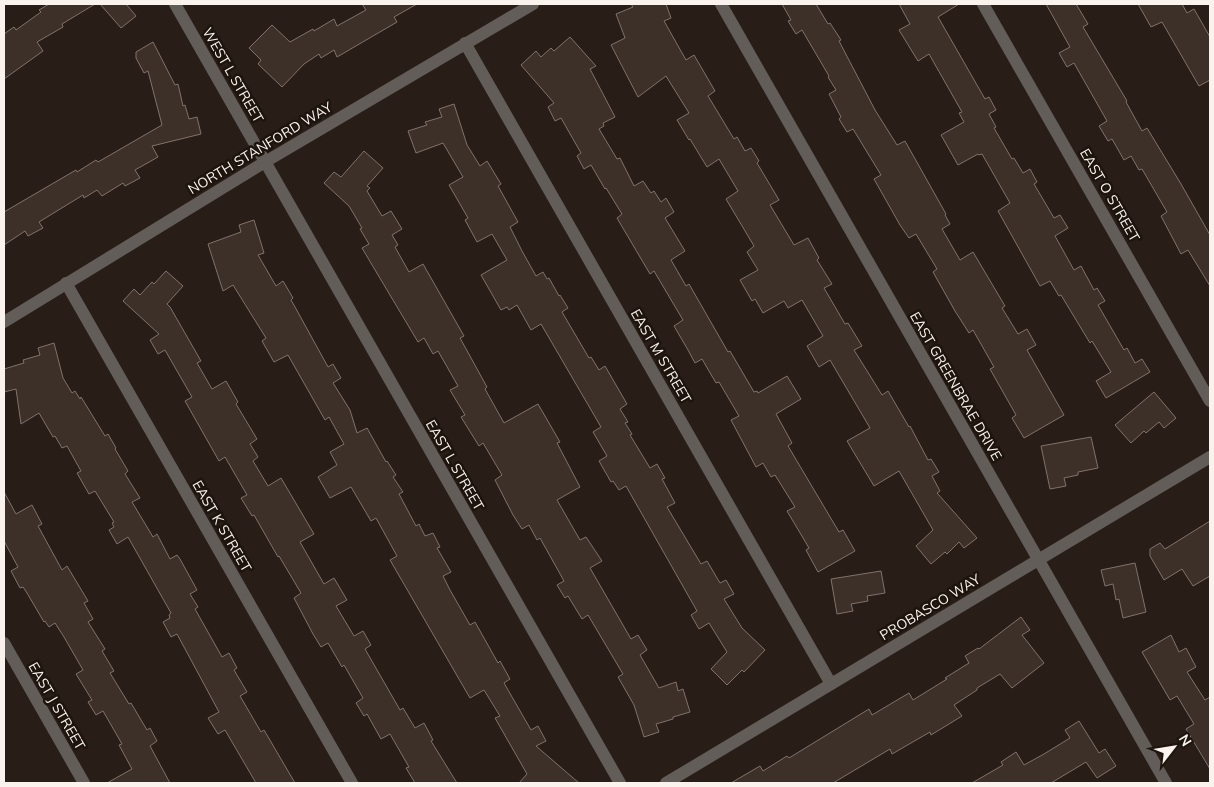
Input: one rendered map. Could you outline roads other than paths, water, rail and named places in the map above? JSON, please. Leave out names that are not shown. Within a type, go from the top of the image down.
[{"type":"street","name":"WEST L STREET","points":[[175,4],[265,162]]},
{"type":"street","name":"NORTH STANFORD WAY","points":[[4,322],[265,162],[533,4]]},
{"type":"street","name":"EAST GREENBRAE DRIVE","points":[[721,4],[1166,783]]},
{"type":"street","name":"EAST O STREET","points":[[983,4],[1210,401]]},
{"type":"street","name":"EAST M STREET","points":[[465,43],[831,684]]},
{"type":"street","name":"EAST L STREET","points":[[265,162],[620,783]]},
{"type":"street","name":"EAST K STREET","points":[[66,283],[352,783]]},
{"type":"street","name":"PROBASCO WAY","points":[[666,783],[1210,457]]},
{"type":"street","name":"EAST J STREET","points":[[4,643],[84,783]]}]
